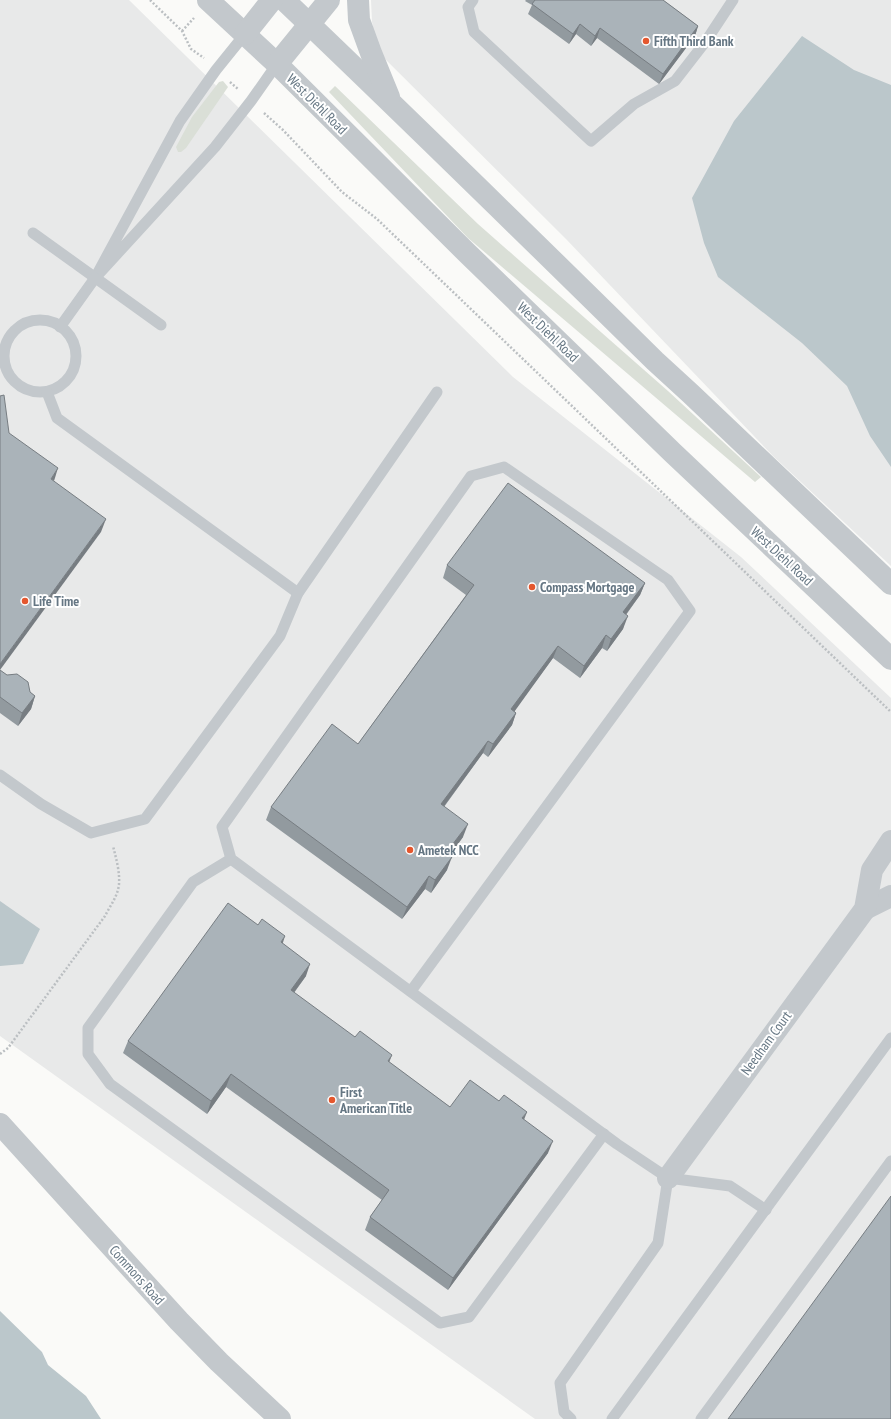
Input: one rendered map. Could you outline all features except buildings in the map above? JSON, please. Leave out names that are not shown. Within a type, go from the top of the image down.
[{"type":"street","name":"West Diehl Road","points":[[208,0],[277,64],[473,260],[673,453],[891,659]]},
{"type":"street","points":[[245,34],[272,0]]},
{"type":"street","points":[[284,0],[655,361],[891,584]]},
{"type":"street","points":[[277,64],[329,0]]},
{"type":"street","points":[[358,0],[359,20],[394,107]]},
{"type":"street","name":"Needham Court","points":[[668,1178],[865,909],[872,870],[891,841]]},
{"type":"street","name":"Needham Court","points":[[865,909],[891,896]]},
{"type":"street","name":"Commons Road","points":[[0,1124],[184,1326],[219,1362],[280,1419]]},
{"type":"lane","points":[[472,0],[468,7],[474,32],[591,141],[634,104],[675,81],[706,41],[733,0]]},
{"type":"lane","points":[[95,278],[180,121],[216,70],[245,34]]},
{"type":"lane","points":[[60,327],[95,278],[215,147],[251,101],[277,64]]},
{"type":"lane","points":[[33,233],[161,325]]},
{"type":"lane","points":[[39,320],[51,322],[60,327],[68,334],[74,345],[76,358],[74,369],[67,379],[58,387],[47,392],[33,392],[21,387],[12,379],[6,368],[2,353],[7,341],[19,327],[39,320]]},
{"type":"lane","points":[[47,392],[57,418],[298,594]]},
{"type":"lane","points":[[0,775],[41,804],[91,832],[145,820],[280,636],[298,594],[438,392]]},
{"type":"lane","points":[[411,991],[690,611],[668,580],[504,467],[471,476],[222,827],[231,859],[604,1134],[668,1178],[730,1186],[766,1210]]},
{"type":"lane","points":[[231,859],[193,882],[88,1028],[88,1054],[110,1084],[440,1323],[469,1317],[604,1134]]},
{"type":"lane","points":[[612,1419],[891,1038]]},
{"type":"lane","points":[[701,1419],[891,1161]]},
{"type":"lane","points":[[571,1419],[564,1412],[560,1383],[658,1243],[668,1178]]},
{"type":"path","points":[[150,0],[182,31],[191,49],[200,55]]},
{"type":"path","points":[[182,31],[189,23]]},
{"type":"path","points":[[283,130],[342,192],[377,219],[891,712]]},
{"type":"path","points":[[0,1054],[8,1048],[105,916],[114,899],[119,884],[113,844]]},
{"type":"shaded area","points":[[0,0],[129,0],[513,377],[741,557],[891,698],[891,1419],[535,1419],[0,1036]]},
{"type":"shaded area","points":[[371,0],[891,0],[891,566],[773,456],[566,239],[381,55],[375,38],[372,22]]},
{"type":"shaded area","points":[[802,36],[854,70],[891,85],[891,467],[870,436],[847,386],[802,343],[718,277],[704,243],[692,198],[734,121]]},
{"type":"shaded area","points":[[223,81],[228,87],[186,148],[181,152],[178,152],[176,147],[192,117],[219,82]]},
{"type":"shaded area","points":[[335,86],[478,224],[668,391],[761,477],[755,482],[468,238],[329,92]]},
{"type":"shaded area","points":[[0,901],[40,929],[23,964],[0,966]]},
{"type":"shaded area","points":[[0,1311],[42,1352],[48,1365],[86,1396],[101,1419],[0,1419]]},
{"type":"place","name":"Fifth Third Bank","points":[[646,41]]},
{"type":"place","name":"Compass Mortgage","points":[[532,587]]},
{"type":"place","name":"Life Time","points":[[25,601]]},
{"type":"place","name":"Ametek NCC","points":[[410,850]]},
{"type":"place","name":"First American Title","points":[[332,1100]]}]
